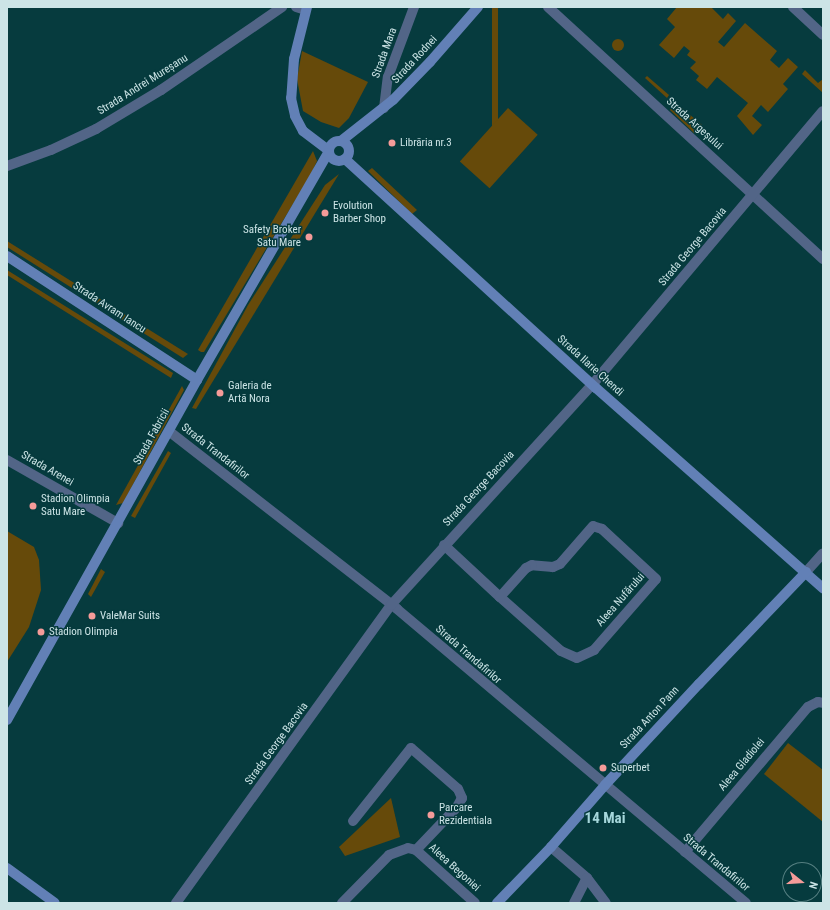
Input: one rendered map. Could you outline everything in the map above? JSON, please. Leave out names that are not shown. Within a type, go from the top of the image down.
[{"type":"street","name":"Strada Andrei Mureșanu","points":[[7,166],[51,150],[96,128],[161,90],[282,7]]},
{"type":"street","points":[[296,7],[306,9],[294,59],[291,88],[293,108],[300,124],[316,138],[335,149]]},
{"type":"street","name":"Strada Mara","points":[[384,108],[388,77],[414,7]]},
{"type":"street","name":"Strada Rodnei","points":[[335,149],[363,124],[384,108],[430,62],[478,7]]},
{"type":"street","name":"Strada Argeșului","points":[[548,7],[823,260]]},
{"type":"street","points":[[793,7],[823,35]]},
{"type":"street","name":"Strada George Bacovia","points":[[176,903],[391,605],[444,545],[592,385],[823,111]]},
{"type":"street","name":"Strada Ilarie Chendi","points":[[335,149],[592,385],[823,588]]},
{"type":"street","name":"Strada Fabricii","points":[[7,720],[170,432],[197,380],[320,167],[335,149]]},
{"type":"street","name":"Strada Avram Iancu","points":[[7,256],[197,380]]},
{"type":"street","name":"Strada Trandafirilor","points":[[170,432],[391,605],[746,903]]},
{"type":"street","name":"Strada Arenei","points":[[7,460],[118,523]]},
{"type":"street","name":"Aleea Nufărului","points":[[444,545],[500,597],[561,651],[577,658],[594,650],[656,579],[602,529],[593,526],[560,564],[553,566],[532,565],[500,597]]},
{"type":"street","name":"Strada Anton Pann","points":[[497,903],[551,848],[605,785],[806,572],[823,552]]},
{"type":"street","name":"Aleea Gladiolei","points":[[685,852],[808,707],[818,702],[823,703]]},
{"type":"street","name":"Aleea Begoniei","points":[[353,821],[411,748],[458,789],[462,798],[457,807],[416,850]]},
{"type":"street","points":[[551,848],[587,878],[606,903]]},
{"type":"street","name":"Aleea Begoniei","points":[[342,903],[389,855],[400,850],[416,850],[475,903]]},
{"type":"street","points":[[7,868],[55,903]]},
{"type":"street","points":[[574,903],[587,878]]},
{"type":"shaded area","points":[[492,7],[498,7],[498,141],[492,141]]},
{"type":"shaded area","points":[[677,7],[711,7],[723,19],[728,13],[736,21],[718,42],[724,47],[745,23],[777,51],[770,60],[779,68],[788,58],[798,67],[783,84],[788,89],[768,112],[761,105],[752,116],[762,125],[753,135],[737,116],[748,103],[717,77],[707,89],[696,80],[699,76],[690,68],[696,62],[687,55],[690,51],[684,46],[674,58],[659,45],[675,27],[667,19]]},
{"type":"shaded area","points":[[616,39],[620,39],[624,45],[620,51],[616,51],[612,47],[612,43]]},
{"type":"shaded area","points":[[302,51],[368,82],[349,118],[339,128],[321,122],[303,111],[297,79]]},
{"type":"shaded area","points":[[805,70],[818,83],[823,79],[823,93],[802,74]]},
{"type":"shaded area","points":[[647,76],[669,95],[667,98],[645,78]]},
{"type":"shaded area","points":[[676,103],[702,125],[699,128],[674,105]]},
{"type":"shaded area","points":[[672,107],[697,130],[694,133],[670,110]]},
{"type":"shaded area","points":[[508,108],[538,135],[490,188],[460,162]]},
{"type":"shaded area","points":[[313,151],[317,161],[311,174],[204,352],[201,352],[198,350]]},
{"type":"shaded area","points":[[372,168],[417,210],[412,214],[368,171]]},
{"type":"shaded area","points":[[339,174],[196,409],[192,408],[248,305],[325,185]]},
{"type":"shaded area","points":[[7,241],[188,354],[183,358],[7,247]]},
{"type":"shaded area","points":[[7,270],[173,373],[171,378],[7,275]]},
{"type":"shaded area","points":[[182,386],[184,390],[123,503],[116,505]]},
{"type":"shaded area","points":[[168,451],[171,453],[135,518],[131,516]]},
{"type":"shaded area","points":[[7,531],[34,547],[39,560],[41,590],[29,627],[7,662]]},
{"type":"shaded area","points":[[101,569],[105,572],[91,597],[88,594]]},
{"type":"shaded area","points":[[788,743],[823,770],[823,822],[764,774]]},
{"type":"shaded area","points":[[391,798],[400,837],[345,856],[339,847]]},
{"type":"place","name":"Librăria nr.3","points":[[392,143]]},
{"type":"place","name":"Evolution Barber Shop","points":[[325,213]]},
{"type":"place","name":"Safety Broker Satu Mare","points":[[309,237]]},
{"type":"place","name":"Galeria de Artă Nora","points":[[220,393]]},
{"type":"place","name":"Stadion Olimpia Satu Mare","points":[[33,506]]},
{"type":"place","name":"ValeMar Suits","points":[[92,616]]},
{"type":"place","name":"Stadion Olimpia","points":[[41,632]]},
{"type":"place","name":"Superbet","points":[[603,768]]},
{"type":"place","name":"Parcare Rezidentiala","points":[[431,815]]},
{"type":"district","name":"14 Mai","points":[[605,819]]}]
